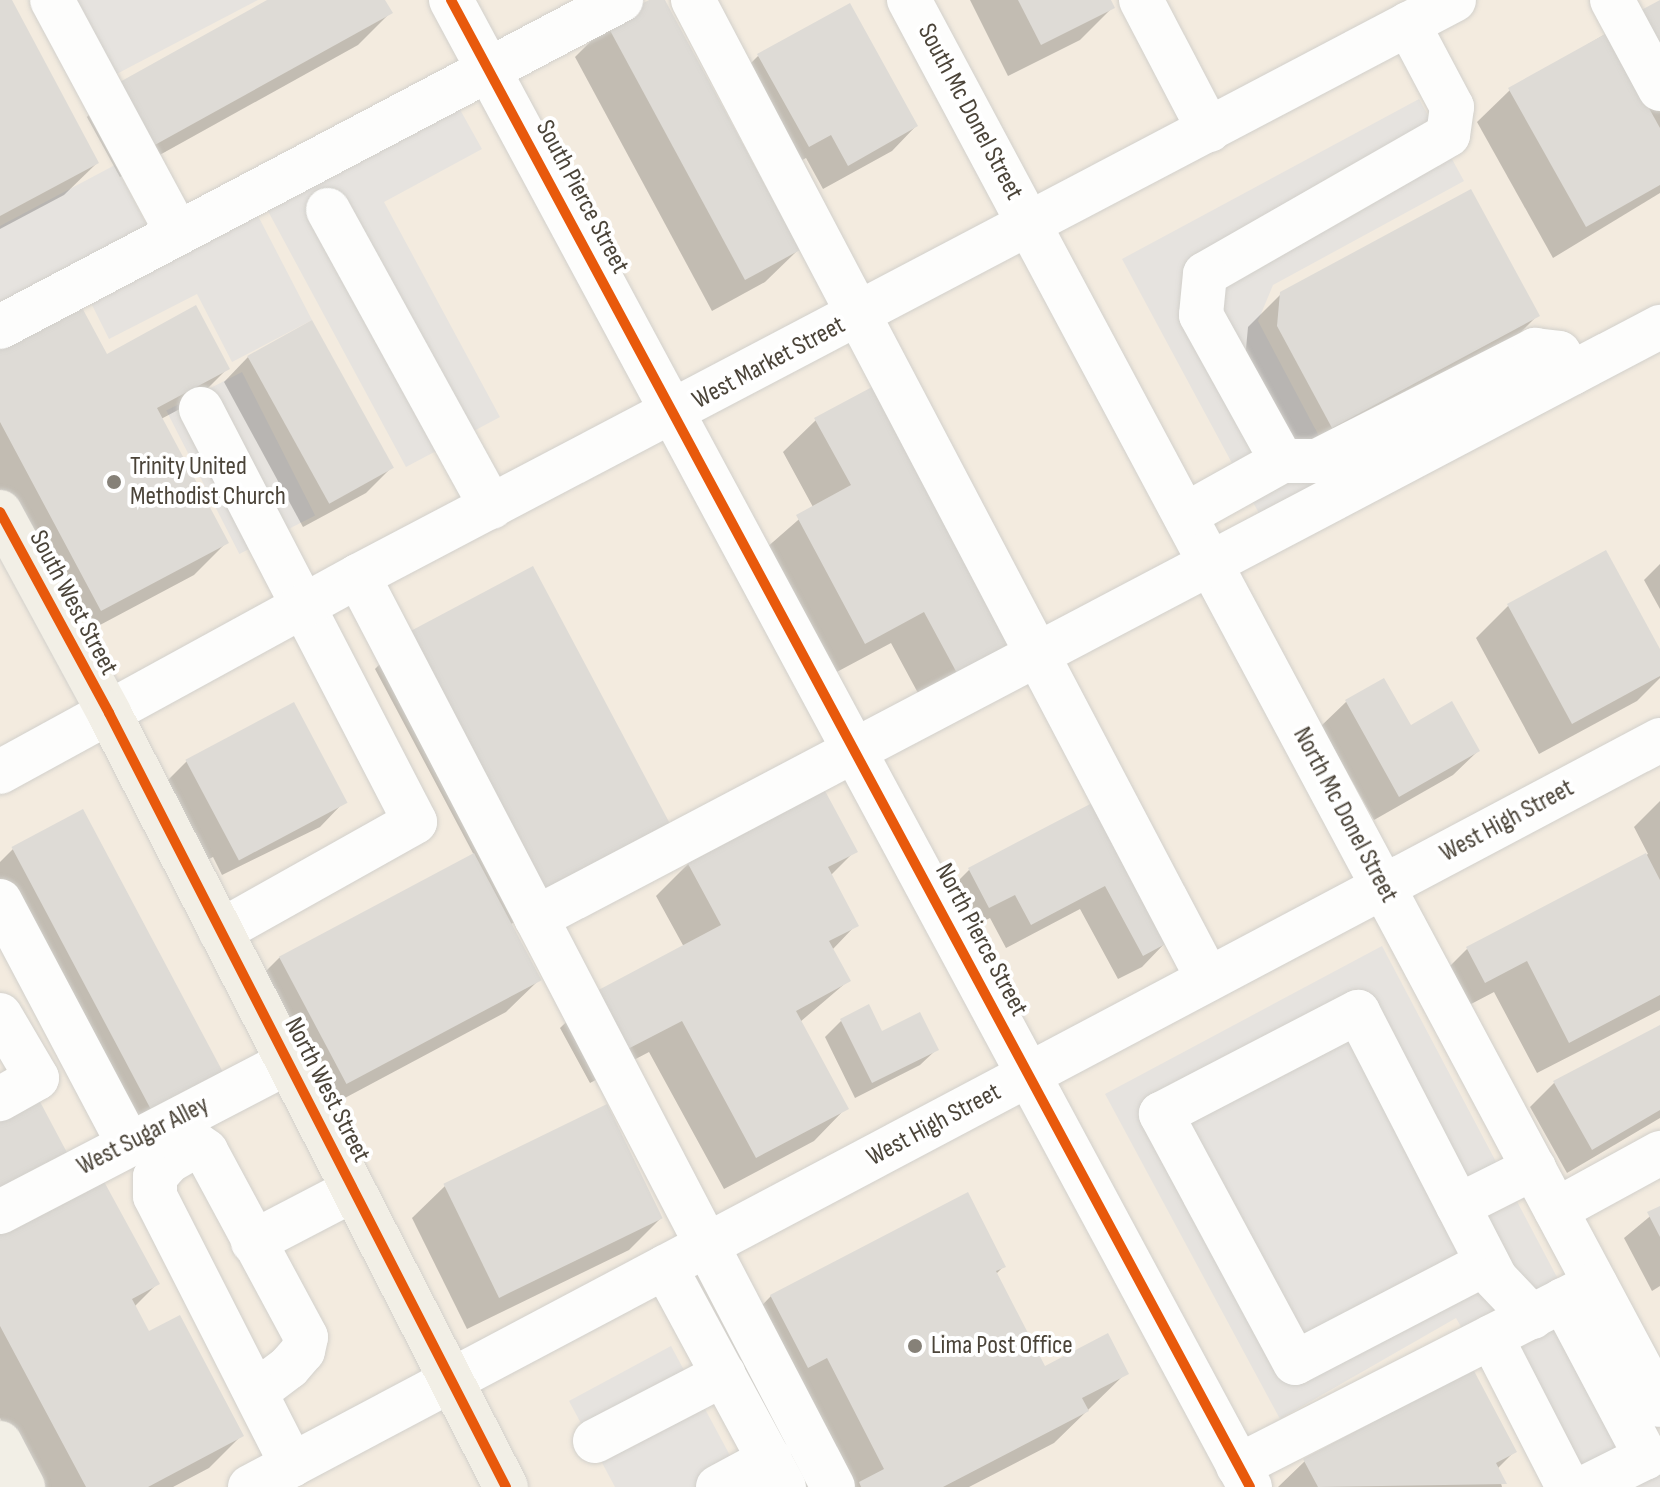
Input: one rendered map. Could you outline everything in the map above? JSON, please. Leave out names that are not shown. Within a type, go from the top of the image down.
[{"type":"main road","name":"South West Street","points":[[0,512],[109,713]]},
{"type":"main road","name":"North West Street","points":[[109,713],[506,1487]]},
{"type":"main road","points":[[0,1443],[23,1487]]},
{"type":"street","points":[[52,0],[177,232]]},
{"type":"street","name":"South Pierce Street","points":[[451,0],[673,414]]},
{"type":"street","points":[[0,327],[621,0]]},
{"type":"street","points":[[693,0],[1208,979]]},
{"type":"street","name":"South Mc Donel Street","points":[[909,0],[1030,225]]},
{"type":"street","points":[[1141,0],[1209,130]]},
{"type":"street","name":"West Market Street","points":[[0,772],[358,576],[673,414],[1454,0]]},
{"type":"street","points":[[1612,0],[1660,89]]},
{"type":"street","points":[[1282,461],[1201,315],[1205,274],[1448,135],[1452,107],[1408,24]]},
{"type":"street","points":[[328,210],[491,507]]},
{"type":"street","name":"North Mc Donel Street","points":[[1030,225],[1556,1210],[1563,1300],[1660,1405]]},
{"type":"street","points":[[536,918],[1660,327]]},
{"type":"street","points":[[1185,515],[1282,461],[1317,461],[1535,350],[1559,353],[1572,373]]},
{"type":"street","points":[[201,409],[415,822],[221,931]]},
{"type":"street","name":"North Pierce Street","points":[[673,414],[1244,1476]]},
{"type":"street","points":[[358,576],[833,1487]]},
{"type":"street","name":"West High Street","points":[[250,1487],[1660,740]]},
{"type":"street","points":[[0,901],[128,1143]]},
{"type":"street","points":[[1487,1263],[1295,1363],[1161,1114],[1358,1012],[1487,1263],[1563,1300],[1646,1457],[1586,1487]]},
{"type":"street","points":[[0,1015],[37,1078],[0,1099]]},
{"type":"street","name":"West Sugar Alley","points":[[0,1212],[288,1062]]},
{"type":"street","points":[[256,1392],[289,1367],[303,1351],[306,1337],[206,1151],[197,1145],[185,1150],[155,1177],[155,1196],[292,1465]]},
{"type":"street","points":[[1556,1210],[1660,1153]]},
{"type":"street","points":[[1458,1206],[1534,1168]]},
{"type":"street","points":[[253,1242],[353,1190]]},
{"type":"street","points":[[665,1267],[777,1473],[718,1487]]},
{"type":"street","points":[[1244,1476],[1563,1300]]},
{"type":"street","points":[[1491,1337],[1568,1487]]},
{"type":"street","points":[[595,1441],[724,1374]]},
{"type":"shaded area","points":[[0,0],[1660,0],[1660,1487],[0,1487]]},
{"type":"shaded area","points":[[65,0],[258,0],[107,79]]},
{"type":"shaded area","points":[[453,97],[482,149],[384,202],[500,417],[406,467],[262,200]]},
{"type":"shaded area","points":[[1419,99],[1464,181],[1273,285],[1258,321],[1338,472],[1261,517],[1122,259]]},
{"type":"shaded area","points":[[115,165],[151,233],[0,313],[0,226]]},
{"type":"shaded area","points":[[255,210],[312,320],[232,362],[197,294],[109,339],[88,297]]},
{"type":"shaded area","points":[[242,372],[315,515],[239,554],[166,411]]},
{"type":"shaded area","points":[[1382,946],[1660,1472],[1660,1487],[1553,1487],[1456,1318],[1280,1419],[1105,1094]]},
{"type":"shaded area","points":[[671,1346],[747,1487],[615,1487],[569,1401]]},
{"type":"building","points":[[0,0],[12,0],[99,163],[0,216]]},
{"type":"building","points":[[267,0],[385,0],[393,13],[153,146],[118,83]]},
{"type":"building","points":[[649,0],[665,0],[800,250],[745,280],[606,23]]},
{"type":"building","points":[[1018,0],[1111,0],[1115,8],[1041,45]]},
{"type":"building","points":[[1660,0],[1660,62],[1634,14]]},
{"type":"building","points":[[850,3],[918,126],[848,166],[831,135],[809,147],[757,54]]},
{"type":"building","points":[[1607,33],[1660,128],[1660,185],[1586,227],[1508,88]]},
{"type":"building","points":[[1471,189],[1540,316],[1332,428],[1277,326],[1280,292]]},
{"type":"building","name":"Trinity United Methodist Church","points":[[79,302],[107,354],[196,305],[230,369],[157,408],[229,543],[101,611],[0,422],[0,344]]},
{"type":"building","points":[[312,320],[394,468],[329,504],[247,356]]},
{"type":"building","points":[[872,387],[1012,647],[958,675],[924,612],[865,644],[796,515],[851,485],[814,418]]},
{"type":"building","points":[[1606,550],[1660,649],[1660,676],[1572,724],[1507,604]]},
{"type":"building","points":[[533,566],[671,825],[543,893],[405,634]]},
{"type":"building","points":[[1384,678],[1411,725],[1452,701],[1480,751],[1399,797],[1345,700]]},
{"type":"building","points":[[294,702],[348,803],[239,860],[185,760]]},
{"type":"building","points":[[824,789],[858,852],[828,867],[859,926],[829,941],[851,981],[796,1011],[849,1109],[756,1158],[682,1021],[622,1052],[591,994],[721,925],[687,862]]},
{"type":"building","points":[[1094,802],[1169,942],[1143,956],[1105,886],[1031,925],[1015,895],[989,908],[968,868]]},
{"type":"building","points":[[83,809],[223,1072],[151,1110],[11,847]]},
{"type":"building","points":[[474,853],[542,980],[346,1084],[279,957]]},
{"type":"building","points":[[1646,853],[1660,880],[1660,995],[1569,1043],[1527,961],[1485,983],[1466,947]]},
{"type":"building","points":[[869,1004],[882,1031],[920,1012],[939,1050],[872,1083],[840,1019]]},
{"type":"building","points":[[1660,1025],[1660,1110],[1592,1150],[1553,1081]]},
{"type":"building","points":[[38,1098],[72,1162],[0,1200],[0,1118]]},
{"type":"building","points":[[607,1104],[663,1218],[499,1298],[443,1184]]},
{"type":"building","points":[[101,1176],[160,1284],[132,1299],[149,1331],[180,1315],[244,1436],[148,1487],[86,1487],[0,1326],[0,1230]]},
{"type":"building","name":"Lima Post Office","points":[[968,1192],[1006,1267],[996,1271],[1045,1366],[1108,1333],[1129,1374],[1082,1398],[1089,1411],[943,1487],[861,1487],[859,1482],[884,1469],[827,1358],[808,1368],[770,1295]]},
{"type":"building","points":[[1660,1206],[1660,1237],[1647,1212]]},
{"type":"building","points":[[1473,1369],[1517,1452],[1496,1463],[1507,1484],[1318,1487],[1303,1459]]},
{"type":"cycle path","points":[[451,0],[1250,1487]]},
{"type":"cycle path","points":[[0,512],[109,713],[506,1487]]},
{"type":"place","name":"Trinity United Methodist Church","points":[[114,482]]},
{"type":"place","name":"Lima Post Office","points":[[915,1346]]}]
